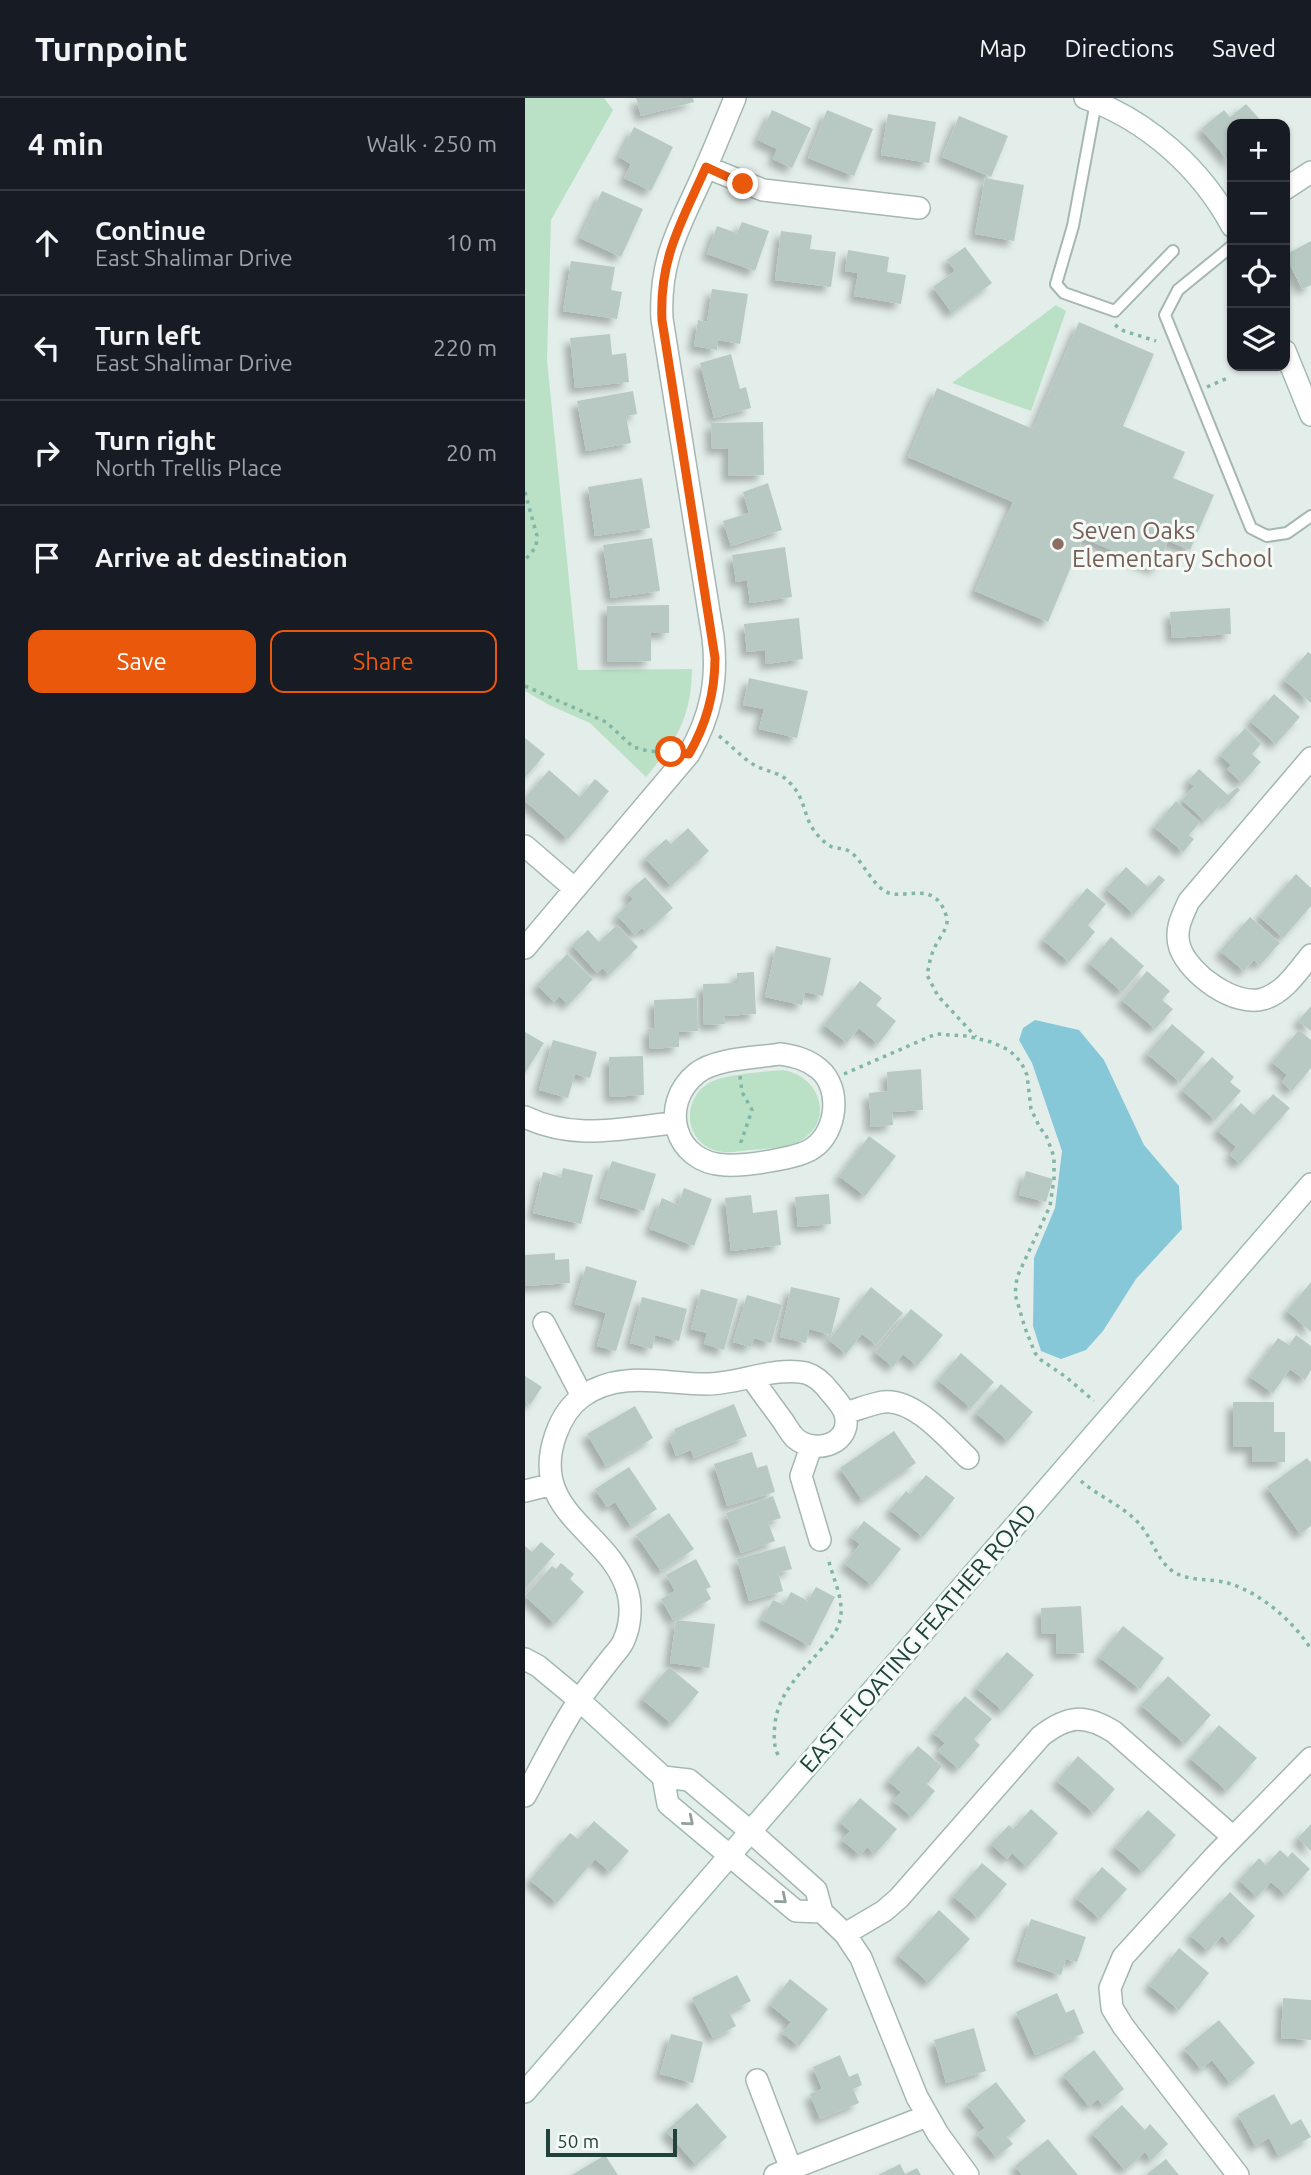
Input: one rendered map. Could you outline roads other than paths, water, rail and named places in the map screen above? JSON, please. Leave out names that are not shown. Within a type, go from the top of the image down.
[{"type":"street","points":[[525,947],[689,754],[703,727],[712,698],[715,658],[662,320],[661,299],[667,257],[736,98]]},
{"type":"street","points":[[1092,99],[1132,121],[1173,151],[1194,172],[1227,216]]},
{"type":"street","points":[[706,167],[763,190],[919,208]]},
{"type":"street","points":[[1290,185],[1311,172]]},
{"type":"street","points":[[1290,363],[1311,415]]},
{"type":"street","points":[[1311,758],[1189,901],[1178,923],[1180,948],[1192,967],[1221,991],[1244,1001],[1264,999],[1282,989],[1311,955]]},
{"type":"street","points":[[525,846],[575,889]]},
{"type":"street","points":[[780,1054],[807,1060],[821,1070],[829,1082],[834,1101],[834,1115],[828,1132],[814,1148],[795,1156],[731,1166],[716,1165],[700,1158],[681,1140],[674,1123],[676,1106],[683,1089],[697,1073],[714,1064],[780,1054]]},
{"type":"street","points":[[525,1118],[563,1130],[584,1132],[674,1123]]},
{"type":"street","name":"EAST FLOATING FEATHER ROAD","points":[[525,2092],[1310,1185]]},
{"type":"street","points":[[544,1324],[582,1396]]},
{"type":"street","points":[[525,1796],[579,1700],[624,1641],[630,1617],[628,1593],[615,1563],[562,1506],[553,1484],[550,1464],[552,1443],[559,1424],[582,1396],[605,1384],[625,1379],[707,1384],[791,1371],[809,1374],[824,1383],[845,1413],[842,1432],[836,1441],[825,1447],[811,1447],[795,1438],[752,1378]]},
{"type":"street","points":[[845,1413],[883,1402],[901,1403],[916,1411],[968,1458]]},
{"type":"street","points":[[811,1447],[801,1476],[824,1548]]},
{"type":"street","points":[[525,1491],[553,1484]]},
{"type":"street","points":[[525,1659],[538,1666],[579,1700],[663,1777],[689,1780],[816,1890],[822,1912],[845,1934],[870,1976],[927,2116],[968,2175]]},
{"type":"street","points":[[845,1934],[884,1911],[899,1898],[1041,1736],[1057,1724],[1077,1719],[1096,1721],[1114,1732],[1233,1837]]},
{"type":"street","points":[[1238,2175],[1122,2026],[1112,2008],[1110,1987],[1123,1957],[1233,1837],[1311,1758]]},
{"type":"street","points":[[663,1777],[668,1804],[796,1911],[822,1912]]},
{"type":"street","points":[[757,2080],[783,2172],[927,2116]]},
{"type":"lane","points":[[1092,99],[1072,230],[1056,284],[1064,293],[1115,311],[1174,251]]},
{"type":"lane","points":[[1227,250],[1178,290],[1165,315],[1251,528],[1267,536],[1287,533],[1311,516]]},
{"type":"water","points":[[1035,1020],[1079,1030],[1104,1060],[1144,1145],[1179,1186],[1182,1229],[1136,1279],[1103,1331],[1086,1350],[1061,1359],[1041,1351],[1033,1326],[1034,1258],[1055,1208],[1062,1151],[1032,1063],[1019,1040],[1023,1028]]},
{"type":"place","name":"Seven Oaks Elementary School","points":[[1058,544]]}]
